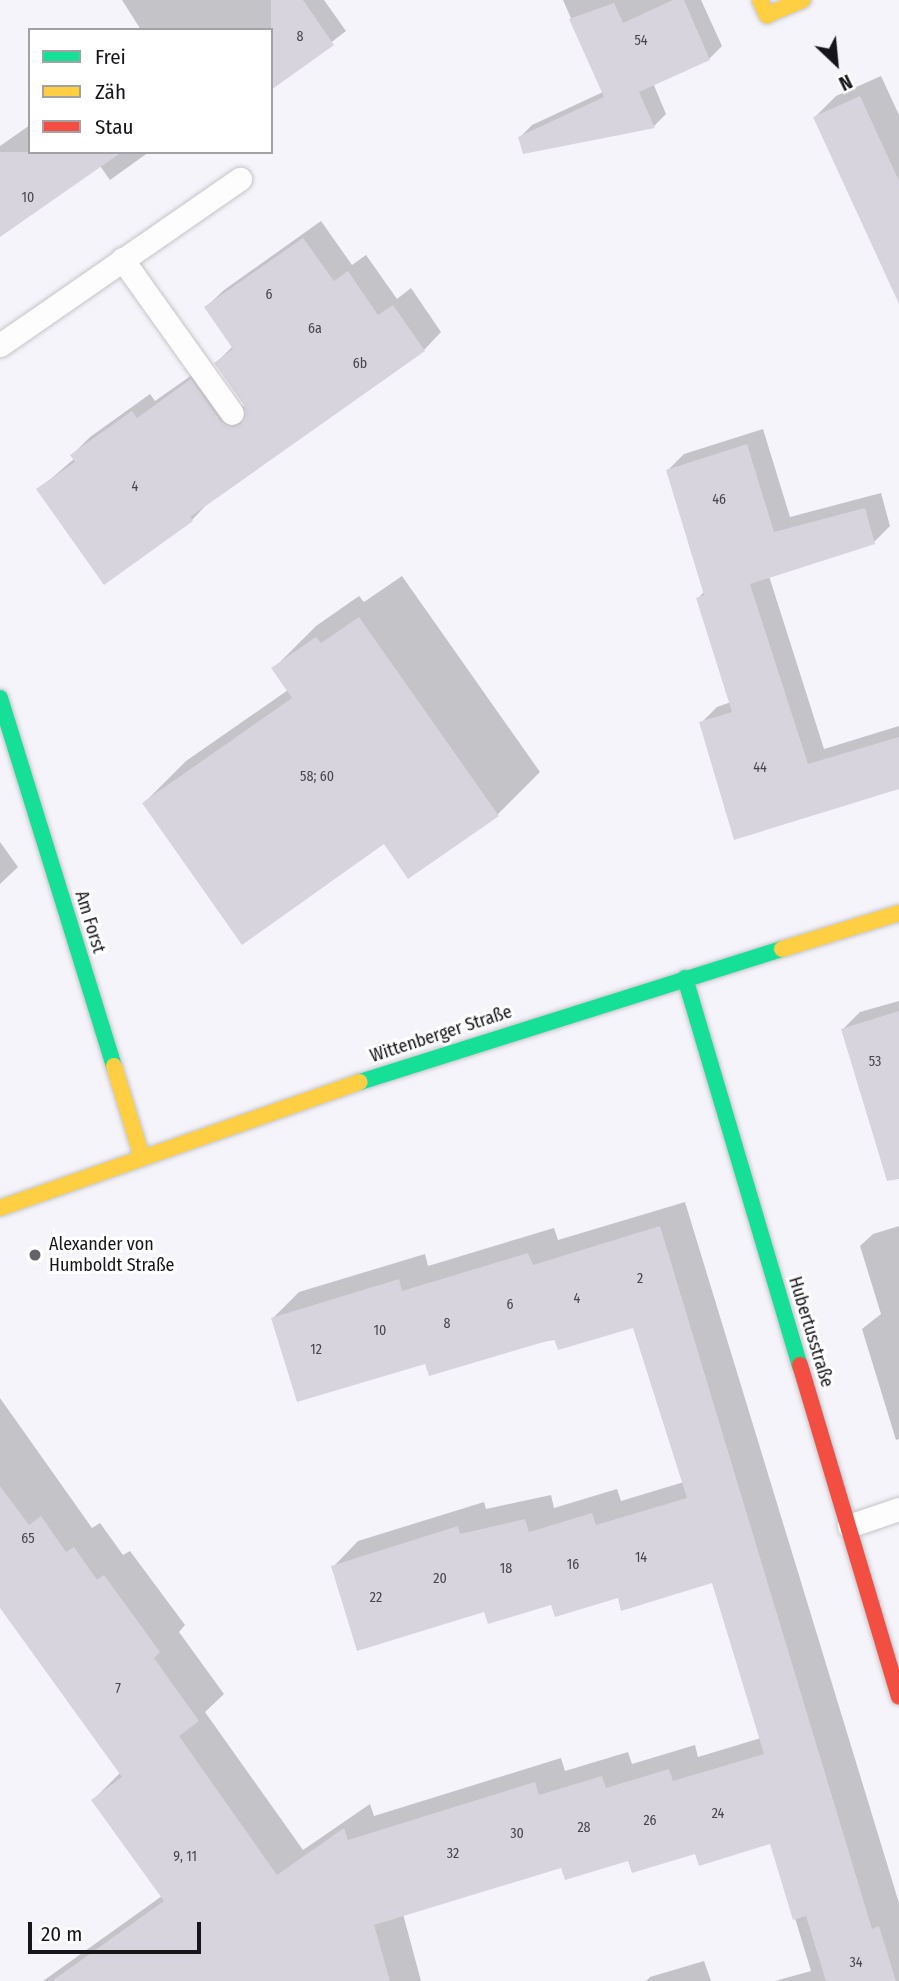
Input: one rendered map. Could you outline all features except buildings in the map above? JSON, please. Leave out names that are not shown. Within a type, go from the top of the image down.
[{"type":"street","points":[[760,0],[768,15],[803,0]]},
{"type":"street","name":"Am Forst","points":[[0,698],[142,1157]]},
{"type":"street","name":"Wittenberger Straße","points":[[0,1208],[446,1052],[899,913]]},
{"type":"street","name":"Hubertusstraße","points":[[685,978],[899,1697]]},
{"type":"lane","points":[[0,345],[240,179]]},
{"type":"lane","points":[[122,259],[232,413]]},
{"type":"lane","points":[[849,1526],[899,1509]]},
{"type":"traffic: fast","points":[[0,698],[114,1066]]},
{"type":"traffic: fast","points":[[360,1082],[782,949]]},
{"type":"traffic: fast","points":[[685,978],[800,1365]]},
{"type":"traffic: slow","points":[[760,0],[767,15],[803,0]]},
{"type":"traffic: slow","points":[[782,949],[899,913]]},
{"type":"traffic: slow","points":[[114,1066],[142,1157]]},
{"type":"traffic: slow","points":[[0,1208],[360,1082]]},
{"type":"traffic: jam","points":[[800,1365],[899,1697]]},
{"type":"place","name":"Alexander von Humboldt Straße","points":[[35,1255]]}]
